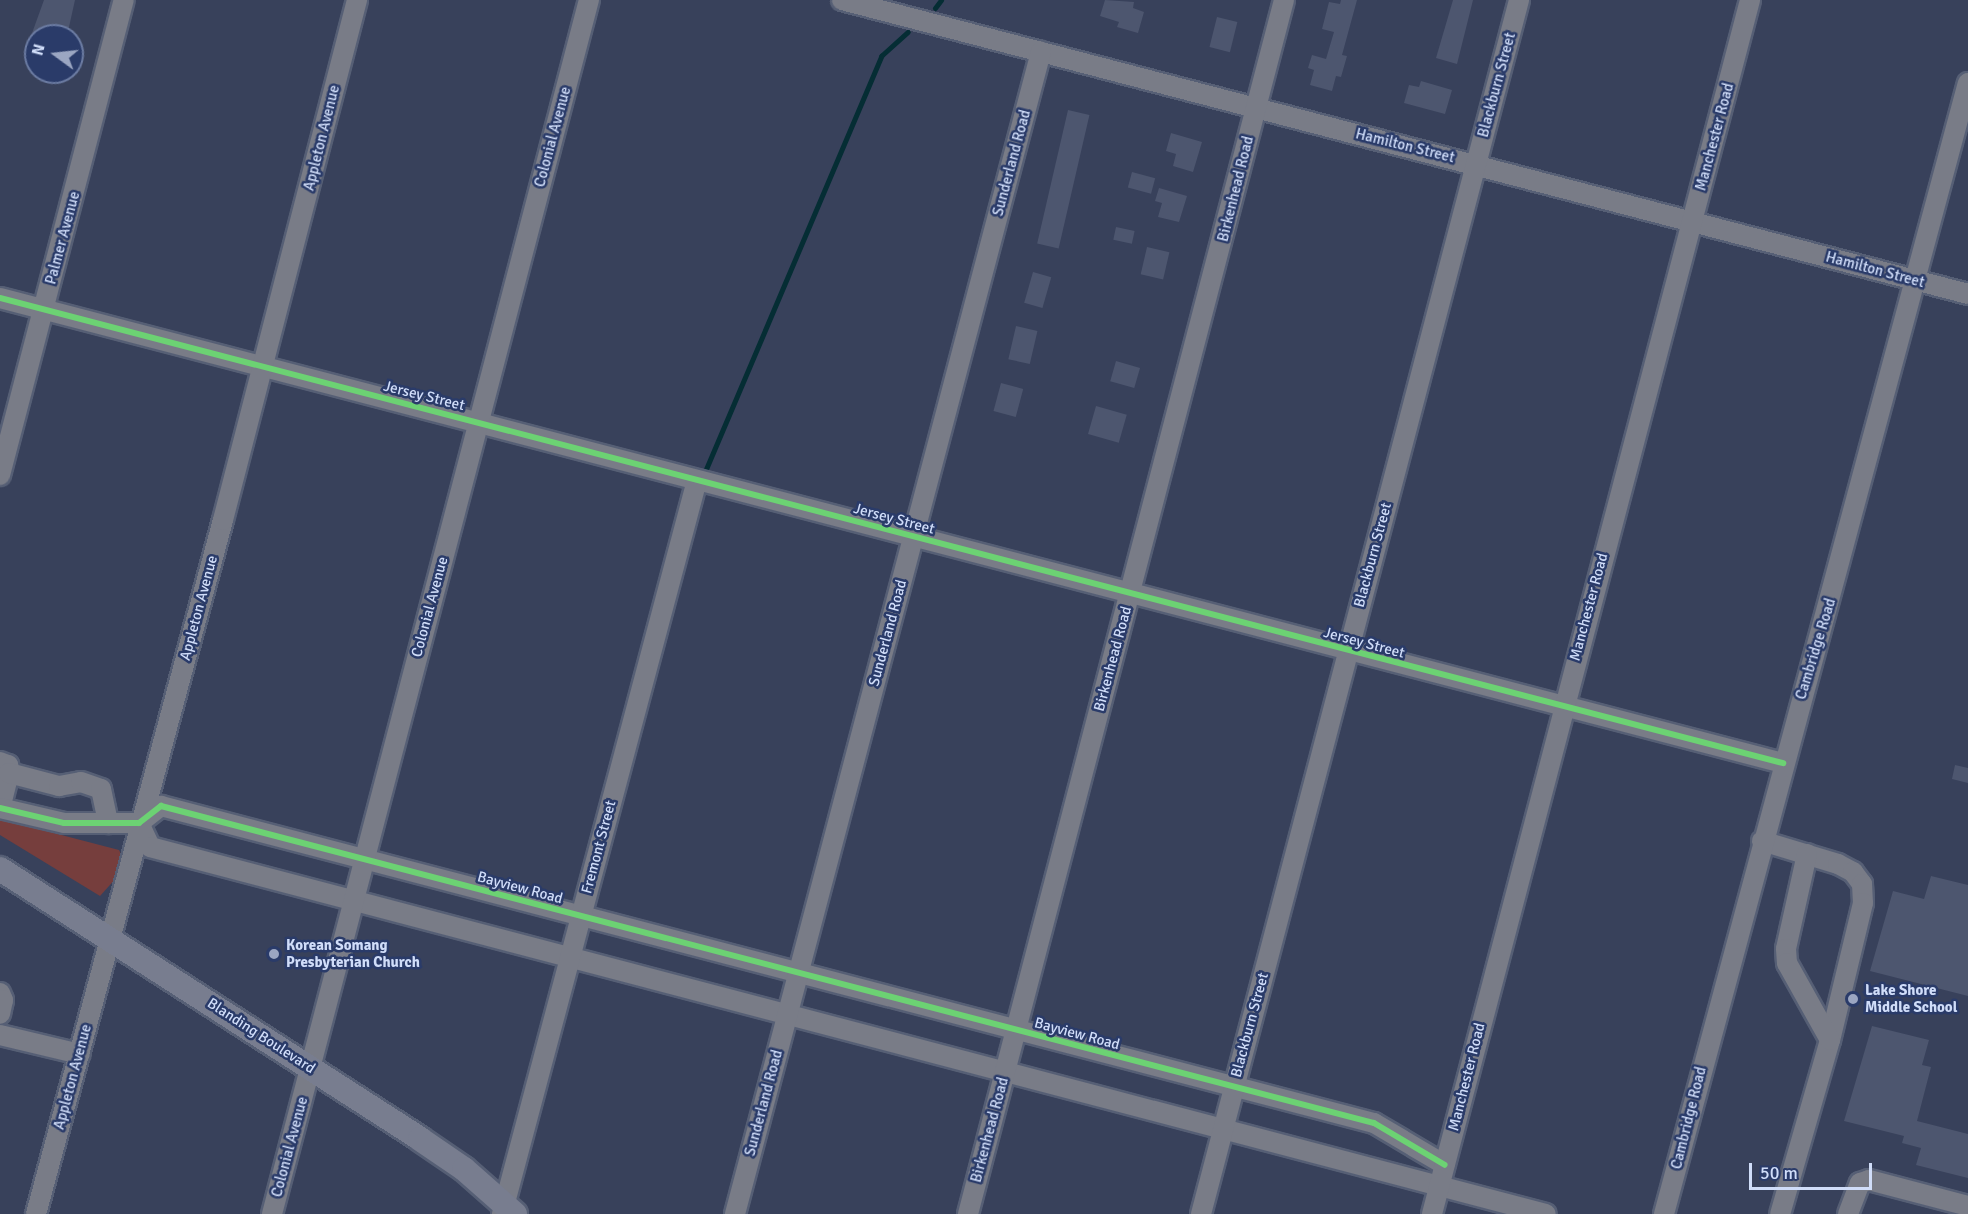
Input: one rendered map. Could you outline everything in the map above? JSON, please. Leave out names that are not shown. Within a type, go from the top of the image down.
[{"type":"main road","name":"Blanding Boulevard","points":[[0,869],[464,1169],[507,1210]]},
{"type":"street","name":"Palmer Avenue","points":[[0,475],[124,0]]},
{"type":"street","name":"Appleton Avenue","points":[[36,1214],[111,940],[139,823],[161,752],[357,0]]},
{"type":"street","name":"Colonial Avenue","points":[[272,1214],[363,858],[589,0]]},
{"type":"street","name":"Hamilton Street","points":[[842,0],[886,5],[1041,52],[1968,294]]},
{"type":"street","name":"Birkenhead Road","points":[[968,1214],[1284,0]]},
{"type":"street","name":"Blackburn Street","points":[[1201,1214],[1519,0]]},
{"type":"street","name":"Manchester Road","points":[[1432,1214],[1750,0]]},
{"type":"street","name":"Sunderland Road","points":[[735,1214],[1041,52]]},
{"type":"street","name":"Cambridge Road","points":[[1664,1214],[1762,841],[1835,585],[1968,83]]},
{"type":"street","name":"Jersey Street","points":[[0,298],[914,536],[1130,595],[1783,763]]},
{"type":"street","name":"Fremont Street","points":[[507,1210],[580,917],[697,480]]},
{"type":"street","points":[[108,823],[101,789],[81,782],[59,786],[4,768],[0,808],[64,823],[108,823],[139,823],[150,847],[1223,1131],[1546,1214]]},
{"type":"street","name":"Bayview Road","points":[[139,823],[161,806],[363,858],[580,917],[1374,1123],[1445,1165]]},
{"type":"street","points":[[1762,841],[1838,864],[1853,872],[1862,884],[1863,903],[1830,1040],[1780,1214]]},
{"type":"street","points":[[1807,854],[1785,949],[1787,963],[1830,1040]]},
{"type":"street","points":[[0,993],[3,1000],[0,1014]]},
{"type":"street","points":[[0,1035],[80,1054]]},
{"type":"street","points":[[1848,1214],[1860,1183],[1869,1180],[1968,1206]]},
{"type":"shaded area","points":[[0,819],[119,850],[123,858],[118,876],[100,896],[0,835]]},
{"type":"building","points":[[44,0],[75,0],[70,24],[35,24]]},
{"type":"building","points":[[1105,0],[1134,2],[1133,8],[1144,12],[1138,33],[1117,27],[1119,22],[1100,16]]},
{"type":"building","points":[[1341,0],[1357,0],[1342,55],[1347,56],[1341,77],[1336,76],[1332,91],[1310,85],[1314,70],[1308,68],[1312,55],[1326,59],[1334,32],[1322,29],[1329,2],[1340,4]]},
{"type":"building","points":[[1453,0],[1473,0],[1457,64],[1436,58]]},
{"type":"building","points":[[1217,17],[1237,22],[1230,52],[1210,47]]},
{"type":"building","points":[[1421,81],[1452,90],[1445,114],[1404,103],[1409,85],[1419,87]]},
{"type":"building","points":[[1068,110],[1089,115],[1059,248],[1037,243]]},
{"type":"building","points":[[1171,133],[1202,142],[1193,172],[1173,166],[1176,154],[1166,151]]},
{"type":"building","points":[[1132,172],[1155,178],[1151,194],[1128,187]]},
{"type":"building","points":[[1159,188],[1187,196],[1179,222],[1158,217],[1162,203],[1155,201]]},
{"type":"building","points":[[1116,227],[1135,231],[1132,244],[1113,240]]},
{"type":"building","points":[[1147,247],[1169,252],[1163,279],[1141,274]]},
{"type":"building","points":[[1033,272],[1051,277],[1042,308],[1024,303]]},
{"type":"building","points":[[1016,326],[1037,331],[1030,364],[1008,359]]},
{"type":"building","points":[[1116,361],[1140,368],[1134,388],[1110,381]]},
{"type":"building","points":[[1001,383],[1023,389],[1016,417],[993,411]]},
{"type":"building","points":[[1096,406],[1127,415],[1119,443],[1088,434]]},
{"type":"building","points":[[1955,765],[1968,768],[1968,783],[1952,779]]},
{"type":"building","points":[[1931,876],[1968,885],[1968,996],[1870,971],[1893,891],[1924,899]]},
{"type":"building","points":[[1872,1026],[1929,1040],[1922,1065],[1931,1067],[1917,1121],[1968,1134],[1968,1178],[1916,1165],[1921,1148],[1902,1143],[1904,1136],[1844,1121]]},
{"type":"waterway","points":[[935,8],[941,0]]},
{"type":"waterway","points":[[706,469],[881,56],[908,32]]},
{"type":"cycle path","points":[[0,298],[1783,763]]},
{"type":"cycle path","points":[[0,808],[64,823],[139,823],[161,806],[1374,1123],[1445,1165]]},
{"type":"place","name":"Korean Somang Presbyterian Church","points":[[274,954]]},
{"type":"place","name":"Lake Shore Middle School","points":[[1853,999]]}]
